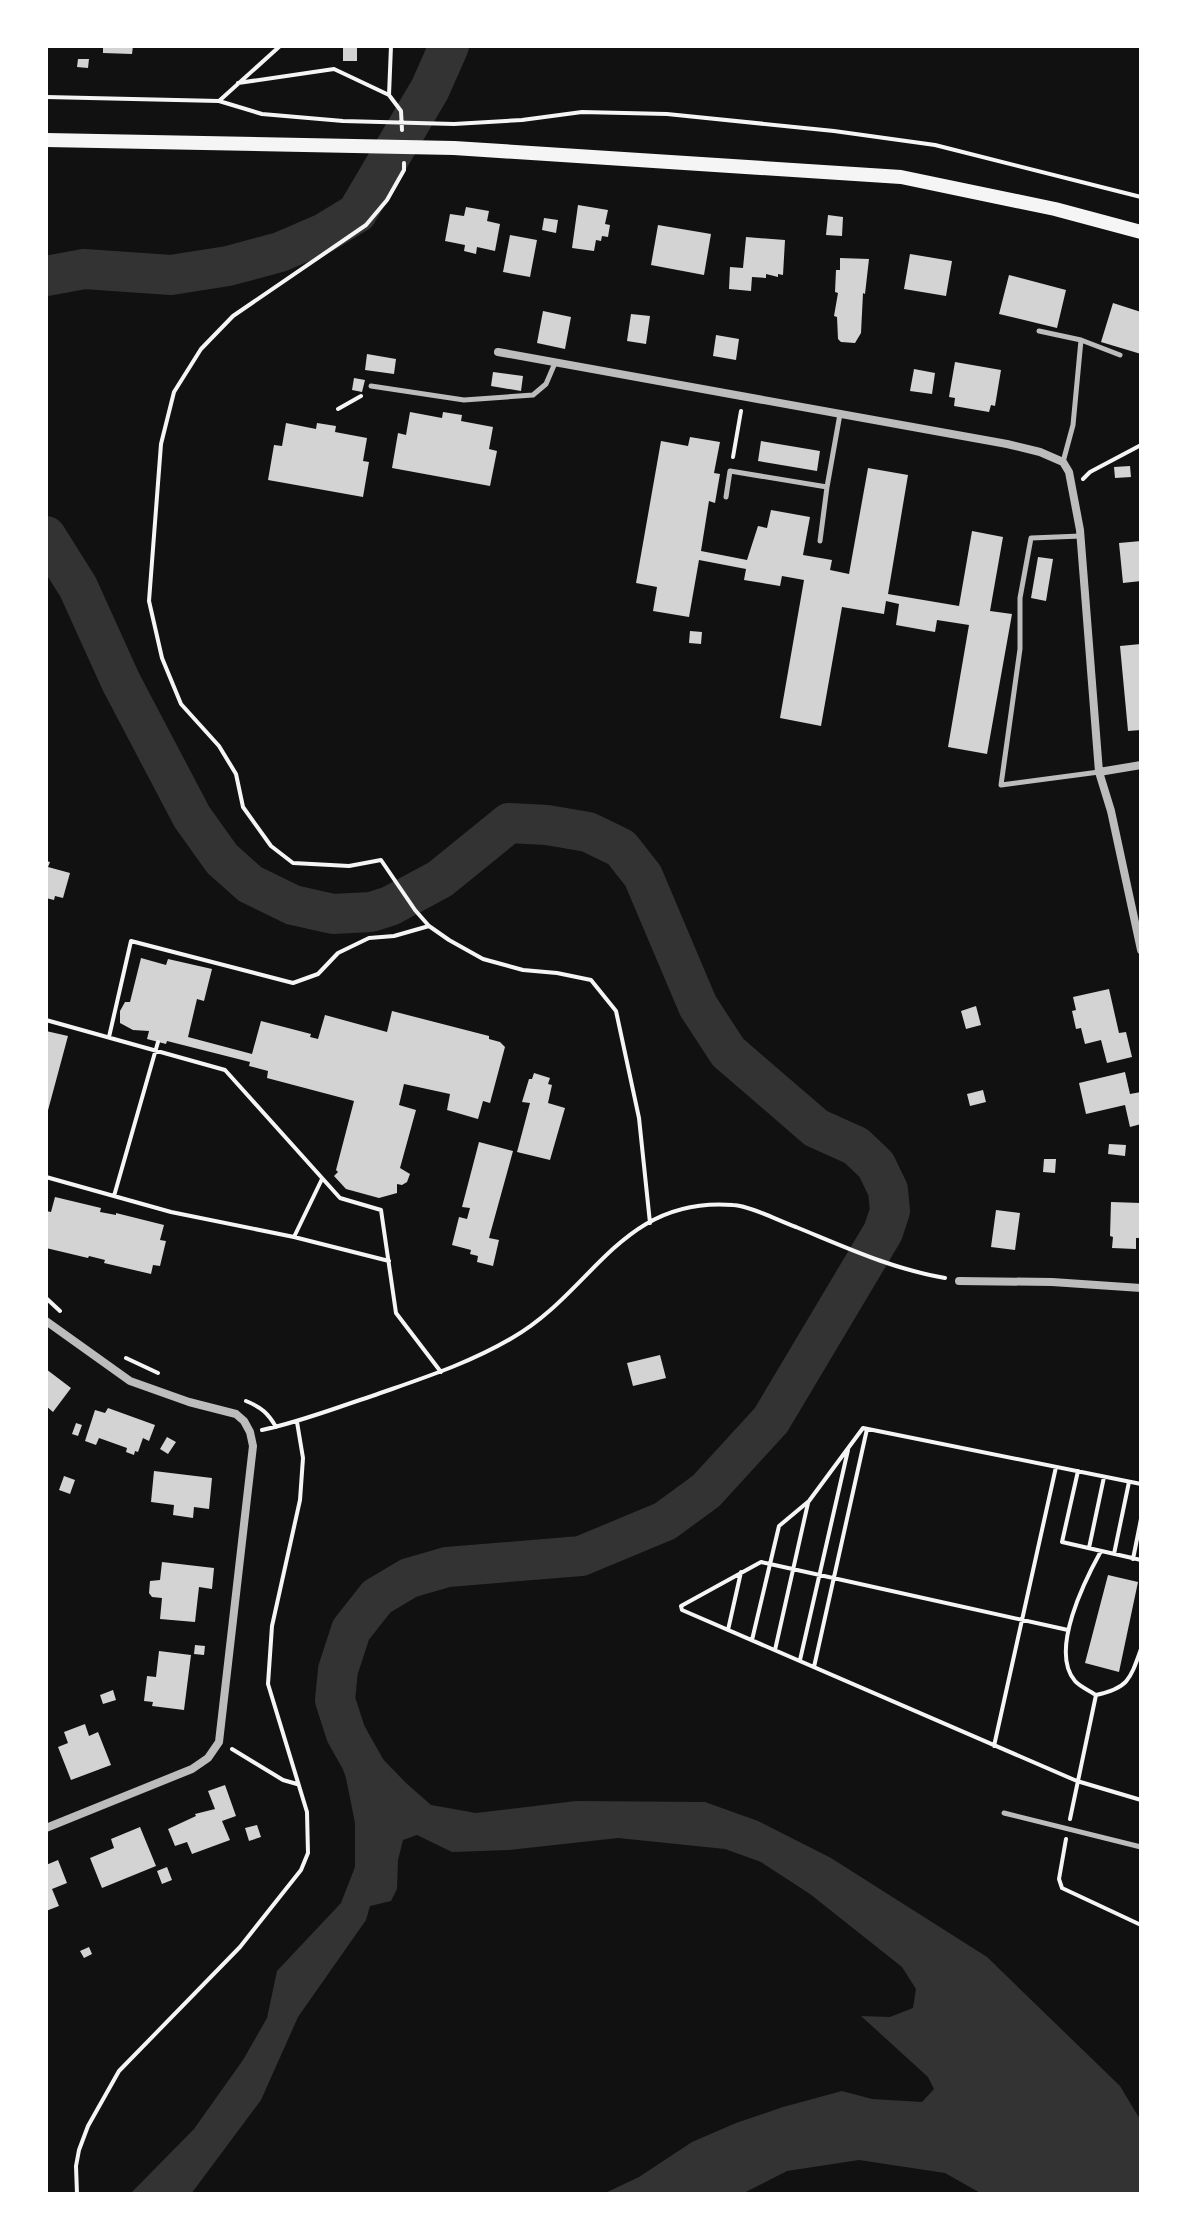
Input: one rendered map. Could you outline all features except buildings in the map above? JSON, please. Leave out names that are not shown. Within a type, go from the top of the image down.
[{"type":"main road","points":[[46,140],[454,148],[901,177],[1055,209],[1141,232]]},
{"type":"street","points":[[498,352],[1007,444],[1040,452],[1063,462],[1069,472],[1081,536],[1099,772],[1111,811],[1141,950]]},
{"type":"street","points":[[1099,772],[1141,765]]},
{"type":"street","points":[[959,1281],[1141,1288]]},
{"type":"street","points":[[46,1321],[130,1381],[189,1402],[236,1414],[250,1432],[252,1468],[219,1742],[208,1758],[192,1769],[46,1828]]},
{"type":"lane","points":[[1039,331],[1081,340],[1120,355]]},
{"type":"lane","points":[[1063,462],[1073,425],[1081,340]]},
{"type":"lane","points":[[374,386],[464,400],[533,395],[546,384],[555,363]]},
{"type":"lane","points":[[820,541],[840,414]]},
{"type":"lane","points":[[726,497],[730,471],[827,487]]},
{"type":"lane","points":[[1081,536],[1031,538],[1020,598],[1020,649],[1001,785],[1099,772]]},
{"type":"lane","points":[[1004,1813],[1141,1847]]},
{"type":"path","points":[[219,101],[280,46]]},
{"type":"path","points":[[389,95],[391,46]]},
{"type":"path","points":[[238,83],[334,69],[389,95],[401,111]]},
{"type":"path","points":[[46,97],[219,101],[262,114],[343,121],[454,124],[582,112],[667,114],[935,145],[1141,197]]},
{"type":"path","points":[[404,170],[387,200],[366,225],[233,316],[201,349],[174,392],[161,444],[149,601],[162,658],[181,704],[219,746],[236,774],[243,807],[271,846],[293,863],[349,866],[381,860],[429,926],[483,959],[523,970],[591,980],[616,1011],[639,1118],[650,1223]]},
{"type":"path","points":[[338,409],[374,386]]},
{"type":"path","points":[[730,471],[744,397]]},
{"type":"path","points":[[1073,489],[1090,472],[1141,445]]},
{"type":"path","points":[[108,1037],[131,941],[293,983],[318,974],[338,953],[369,938],[394,936],[429,926]]},
{"type":"path","points":[[46,1020],[225,1070],[340,1198],[381,1210],[396,1313],[441,1372]]},
{"type":"path","points":[[114,1196],[158,1042]]},
{"type":"path","points":[[46,1177],[171,1212],[294,1237],[389,1261]]},
{"type":"path","points":[[294,1237],[322,1179]]},
{"type":"path","points":[[359,1204],[362,1193]]},
{"type":"path","points":[[250,1432],[297,1422],[441,1372],[516,1336],[543,1316],[625,1236],[683,1208],[735,1205],[906,1271],[959,1281]]},
{"type":"path","points":[[46,1298],[65,1315]]},
{"type":"path","points":[[124,1357],[160,1374]]},
{"type":"path","points":[[237,1398],[259,1406],[269,1414],[276,1427]]},
{"type":"path","points":[[77,2194],[79,2150],[88,2126],[119,2071],[240,1947],[301,1870],[308,1853],[307,1812],[268,1684],[272,1626],[300,1500],[303,1458],[297,1422]]},
{"type":"path","points":[[752,1640],[779,1526],[809,1501],[863,1428],[1141,1484]]},
{"type":"path","points":[[814,1667],[867,1429]]},
{"type":"path","points":[[800,1661],[848,1448]]},
{"type":"path","points":[[994,1746],[1056,1467]]},
{"type":"path","points":[[1078,1471],[1062,1542],[1141,1560]]},
{"type":"path","points":[[1089,1548],[1104,1477]]},
{"type":"path","points":[[1113,1554],[1129,1482]]},
{"type":"path","points":[[775,1650],[809,1501]]},
{"type":"path","points":[[1133,1559],[1141,1519]]},
{"type":"path","points":[[1101,1551],[1088,1574],[1068,1630],[1065,1656],[1074,1681],[1096,1695],[1119,1690],[1133,1673],[1141,1649]]},
{"type":"path","points":[[1068,1630],[761,1562],[684,1601],[681,1606],[682,1610],[994,1746],[1077,1781],[1141,1800]]},
{"type":"path","points":[[728,1630],[741,1572]]},
{"type":"path","points":[[1096,1695],[1059,1879],[1062,1888],[1141,1925]]},
{"type":"path","points":[[219,1742],[283,1780],[298,1784]]},
{"type":"shaded area","points":[[365,1727],[377,1753],[431,1805],[476,1813],[576,1801],[705,1802],[758,1821],[831,1858],[987,1957],[1120,2086],[1141,2121],[1141,2194],[982,2194],[945,2173],[859,2160],[787,2171],[742,2194],[603,2194],[639,2177],[692,2142],[783,2107],[842,2091],[872,2099],[922,2102],[934,2089],[928,2077],[861,2016],[890,2017],[913,2008],[916,1989],[902,1967],[810,1894],[761,1862],[725,1849],[618,1838],[509,1850],[452,1852],[417,1835],[403,1840],[398,1860],[397,1889],[391,1901],[370,1906],[366,1920],[298,2017],[261,2100],[191,2194],[130,2194],[194,2129],[243,2060],[267,2018],[277,1971],[341,1903],[355,1867],[355,1823],[346,1778],[332,1738]]},
{"type":"waterway","points":[[46,276],[84,269],[171,275],[228,266],[280,252],[324,233],[357,213],[430,89],[449,46]]},
{"type":"waterway","points":[[46,536],[78,587],[121,682],[192,817],[222,859],[250,884],[293,905],[333,914],[371,912],[390,906],[440,879],[509,823],[588,832],[621,848],[643,876],[698,1006],[728,1052],[816,1128],[856,1146],[876,1165],[888,1190],[890,1211],[883,1232],[771,1420],[706,1491],[665,1521],[581,1556],[447,1567],[409,1578],[377,1597],[351,1630],[338,1670],[335,1700],[346,1734],[372,1780]]}]
